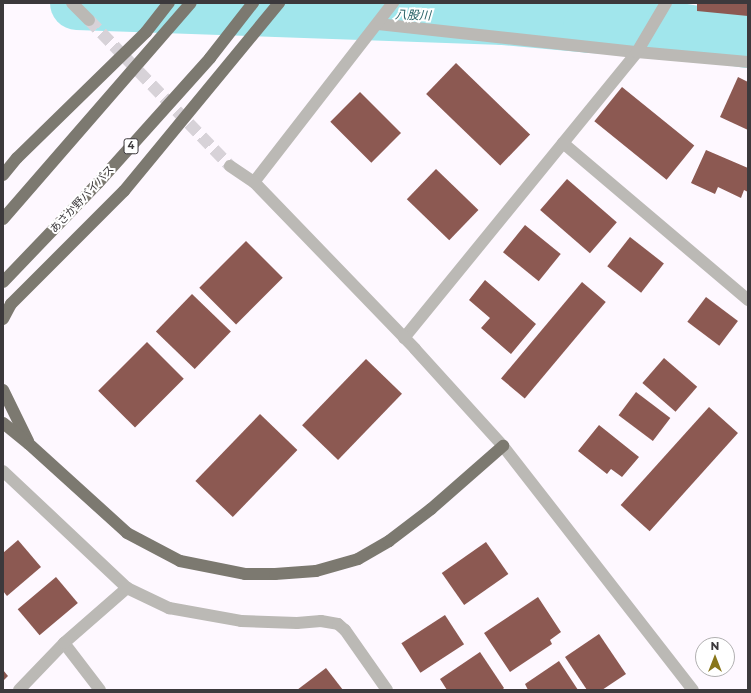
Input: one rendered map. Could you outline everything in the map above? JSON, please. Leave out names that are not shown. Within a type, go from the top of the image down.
[{"type":"highway","points":[[3,175],[17,158],[146,32],[169,3]]},
{"type":"highway","points":[[3,219],[191,3]]},
{"type":"highway","name":"あさか野バイパス","points":[[3,282],[109,171],[210,58],[253,3]]},
{"type":"highway","points":[[3,319],[11,304],[124,191],[279,3]]},
{"type":"highway","points":[[3,390],[30,444]]},
{"type":"highway","points":[[3,424],[30,444],[127,533],[180,561],[245,574],[275,574],[316,570],[358,559],[389,541],[431,509],[503,446]]},
{"type":"street","points":[[72,3],[89,20]]},
{"type":"street","points":[[254,182],[393,3]]},
{"type":"street","points":[[404,338],[637,52],[666,3]]},
{"type":"street","points":[[378,24],[637,52],[748,62]]},
{"type":"street","points":[[563,143],[748,300]]},
{"type":"street","points":[[230,166],[254,182],[404,338],[503,446],[692,690]]},
{"type":"street","points":[[3,470],[127,588],[169,608],[241,621],[297,623],[321,621],[338,624],[345,630],[363,658],[387,690]]},
{"type":"street","points":[[19,690],[64,643],[127,588]]},
{"type":"street","points":[[64,643],[100,690]]},
{"type":"building","points":[[697,3],[748,3],[748,16],[697,11]]},
{"type":"building","points":[[456,63],[530,135],[500,165],[426,94]]},
{"type":"building","points":[[738,77],[748,82],[748,130],[720,117]]},
{"type":"building","points":[[622,87],[694,146],[667,180],[594,121]]},
{"type":"building","points":[[360,92],[401,133],[371,163],[330,122]]},
{"type":"building","points":[[706,150],[748,168],[748,192],[744,190],[741,198],[718,187],[715,194],[691,183]]},
{"type":"building","points":[[436,169],[478,210],[449,240],[407,199]]},
{"type":"building","points":[[567,179],[617,222],[590,253],[540,210]]},
{"type":"building","points":[[525,225],[561,254],[539,281],[503,252]]},
{"type":"building","points":[[630,237],[664,263],[641,293],[607,266]]},
{"type":"building","points":[[246,241],[283,278],[236,324],[199,288]]},
{"type":"building","points":[[485,280],[536,324],[511,354],[481,328],[490,318],[469,300]]},
{"type":"building","points":[[582,282],[606,302],[525,398],[501,379]]},
{"type":"building","points":[[192,294],[231,332],[195,369],[156,331]]},
{"type":"building","points":[[706,297],[738,321],[719,346],[687,322]]},
{"type":"building","points":[[147,342],[184,379],[135,428],[98,391]]},
{"type":"building","points":[[664,358],[697,387],[676,412],[642,383]]},
{"type":"building","points":[[366,359],[402,394],[338,460],[302,425]]},
{"type":"building","points":[[636,392],[670,418],[653,441],[619,415]]},
{"type":"building","points":[[709,407],[738,433],[650,531],[621,505]]},
{"type":"building","points":[[260,414],[297,450],[233,517],[195,481]]},
{"type":"building","points":[[599,425],[639,457],[622,477],[611,469],[607,474],[578,451]]},
{"type":"building","points":[[18,540],[41,567],[7,596],[3,591],[3,553]]},
{"type":"building","points":[[486,542],[508,574],[464,605],[442,573]]},
{"type":"building","points":[[56,577],[78,603],[40,635],[18,609]]},
{"type":"building","points":[[538,597],[561,632],[550,640],[552,644],[510,672],[484,633]]},
{"type":"building","points":[[445,615],[464,644],[420,673],[401,643]]},
{"type":"building","points":[[599,634],[626,674],[602,690],[587,690],[565,657]]},
{"type":"building","points":[[480,652],[504,688],[502,690],[447,690],[440,679]]},
{"type":"building","points":[[559,661],[578,690],[528,690],[525,684]]},
{"type":"building","points":[[326,668],[343,690],[297,690]]},
{"type":"building","points":[[3,670],[8,676],[3,681]]},
{"type":"waterway","name":"八股川","points":[[77,3],[504,18],[590,26],[672,29],[748,41]]},
{"type":"tunnel","points":[[89,20],[230,166]]}]
